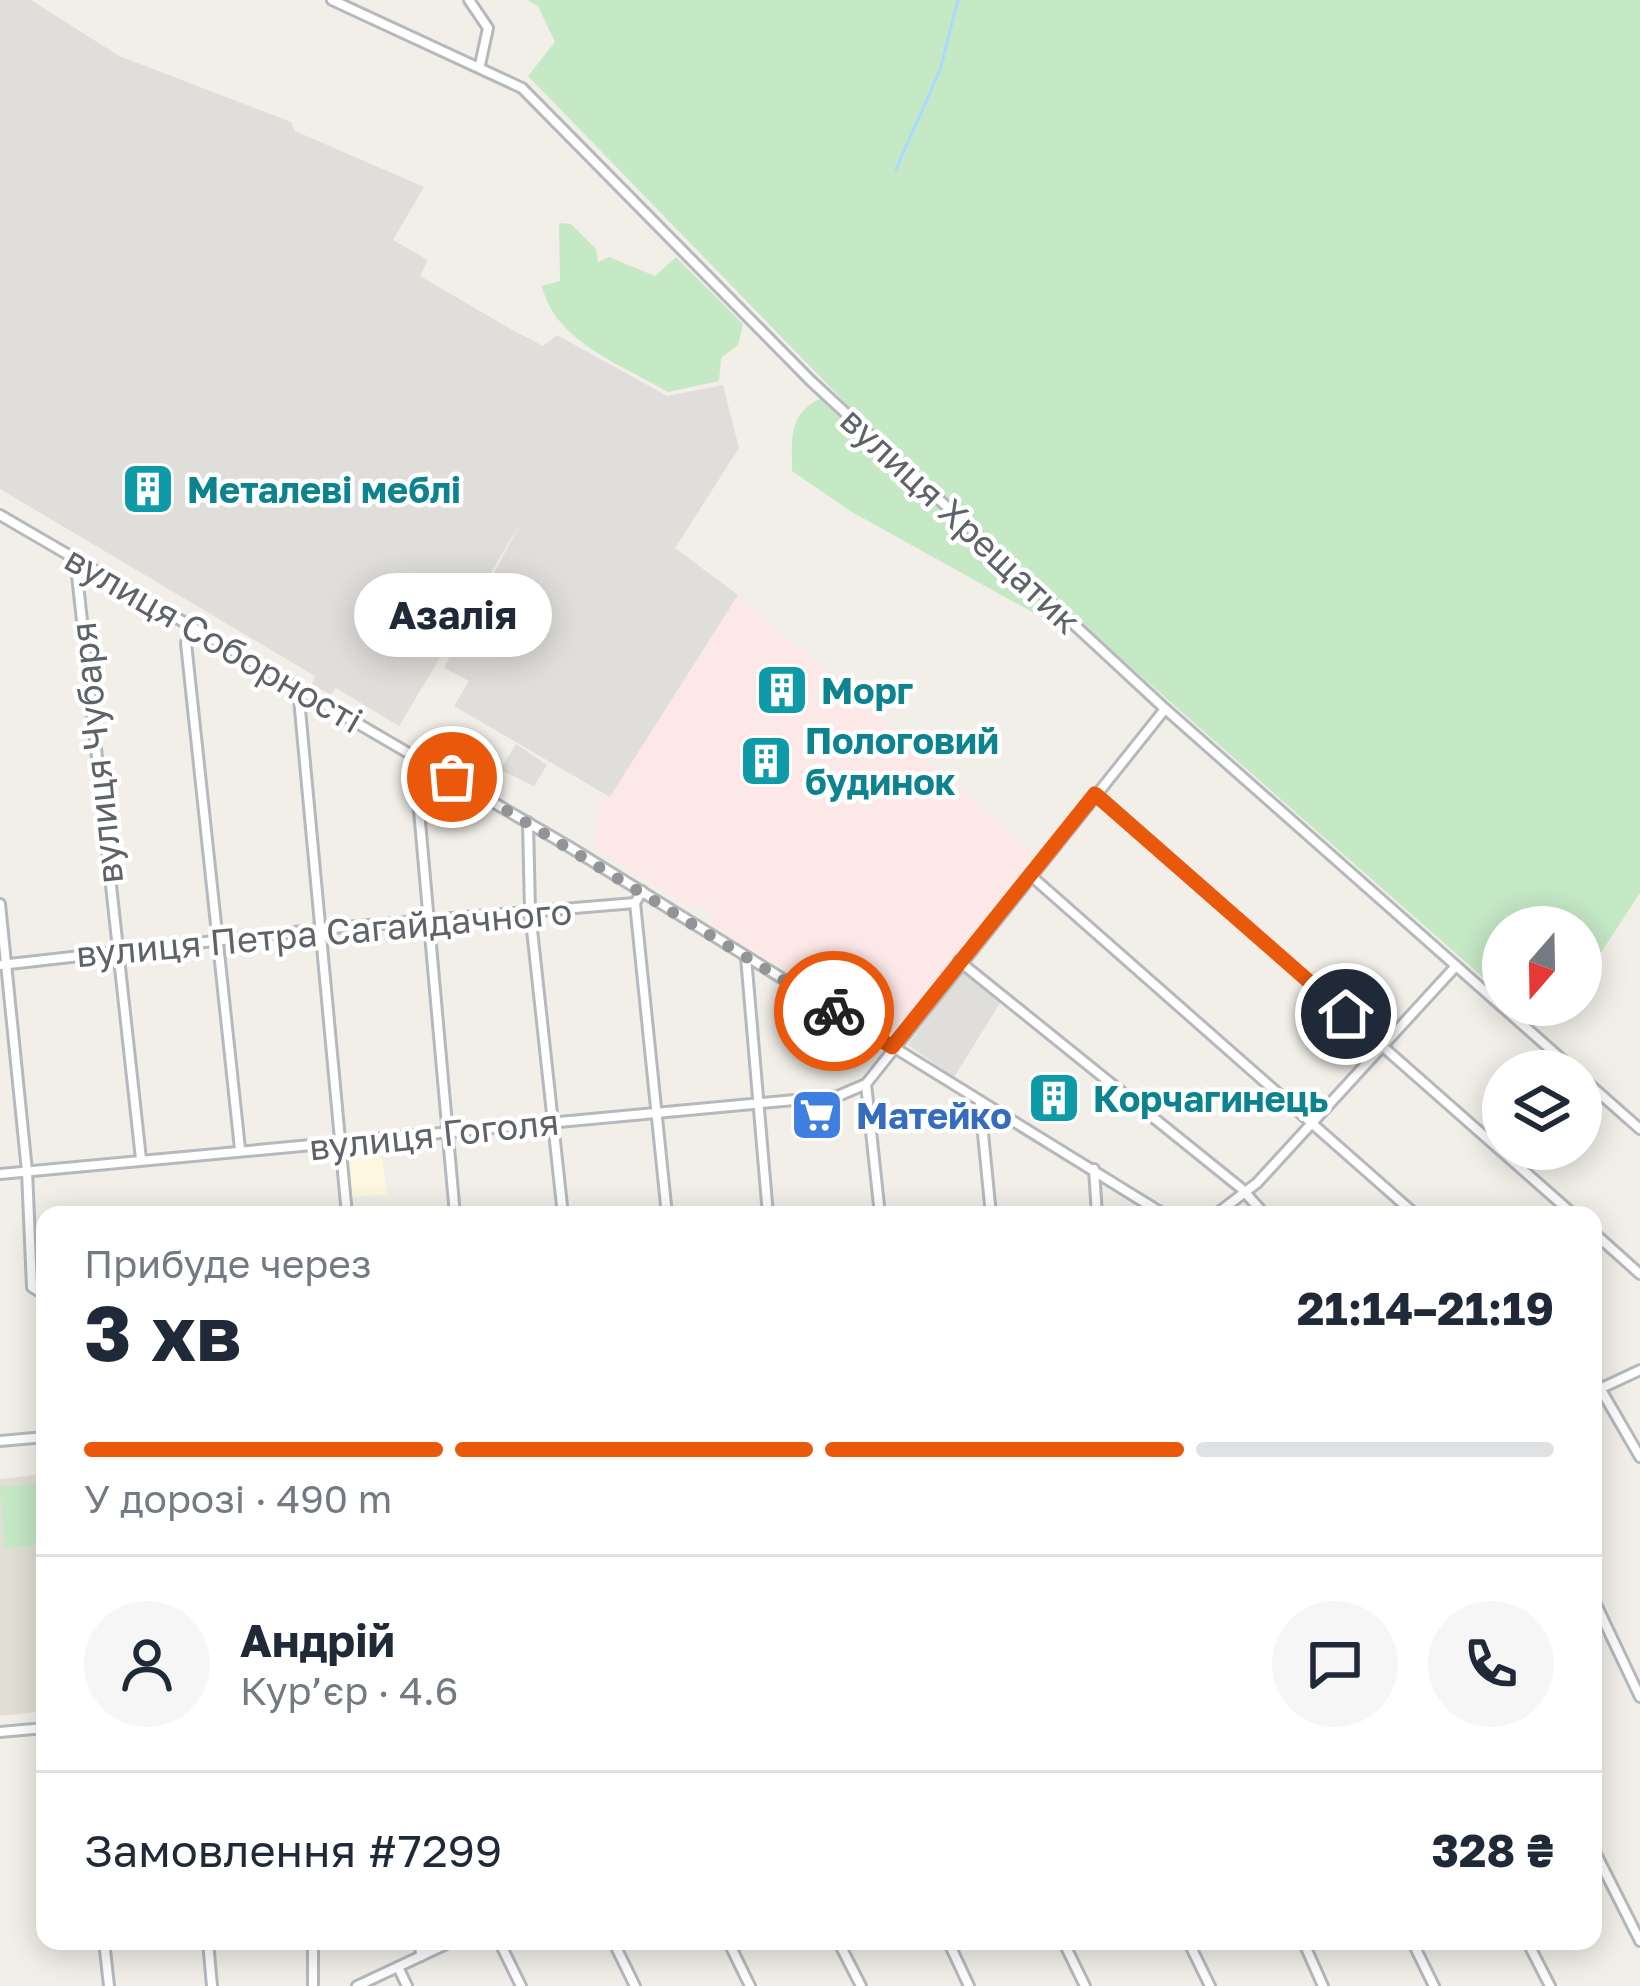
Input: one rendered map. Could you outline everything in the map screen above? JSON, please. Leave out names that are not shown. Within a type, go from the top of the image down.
[{"type":"street","name":"вулиця Хрещатик","points":[[332,0],[481,65],[522,88],[811,381],[1165,709],[1551,1050]]},
{"type":"street","points":[[469,0],[488,28],[481,65]]},
{"type":"street","name":"вулиця Соборності","points":[[0,515],[528,822],[1152,1206]]},
{"type":"street","name":"вулиця Чубаря","points":[[83,564],[77,575],[141,1159]]},
{"type":"street","points":[[194,628],[186,643],[240,1149]]},
{"type":"street","points":[[298,688],[346,1206]]},
{"type":"street","points":[[879,1206],[866,1084],[959,961],[1165,709]]},
{"type":"street","points":[[414,754],[454,1206]]},
{"type":"street","points":[[1095,794],[1564,1206]]},
{"type":"street","points":[[528,822],[530,911],[562,1206]]},
{"type":"street","points":[[1030,875],[1406,1206]]},
{"type":"street","points":[[642,891],[635,904],[666,1206]]},
{"type":"street","points":[[0,904],[27,1172],[32,1288],[36,1290]]},
{"type":"street","name":"вулиця Петра Сагайдачного","points":[[3,965],[321,928],[635,904]]},
{"type":"street","points":[[746,957],[767,1206]]},
{"type":"street","points":[[959,961],[1256,1206]]},
{"type":"street","points":[[1228,1206],[1313,1123],[1456,965]]},
{"type":"street","name":"вулиця Гоголя","points":[[0,1174],[838,1096],[866,1084]]},
{"type":"street","name":"вулиця Хрещатик","points":[[1602,1095],[1640,1129]]},
{"type":"street","points":[[980,1101],[990,1206]]},
{"type":"street","points":[[1094,1168],[1096,1206]]},
{"type":"street","points":[[1602,1240],[1640,1274]]},
{"type":"street","points":[[1602,1387],[1640,1370]]},
{"type":"street","points":[[1602,1397],[1640,1457]]},
{"type":"street","points":[[0,1442],[36,1438]]},
{"type":"street","points":[[1602,1617],[1640,1697]]},
{"type":"street","points":[[0,1732],[36,1729]]},
{"type":"street","points":[[1602,1866],[1640,1941]]},
{"type":"street","points":[[105,1950],[109,1986]]},
{"type":"street","points":[[209,1950],[212,1986]]},
{"type":"street","points":[[313,1986],[314,1950]]},
{"type":"street","points":[[421,1950],[422,1956]]},
{"type":"street","points":[[357,1986],[434,1950]]},
{"type":"street","points":[[503,1950],[521,1986]]},
{"type":"street","points":[[617,1950],[635,1986]]},
{"type":"street","points":[[732,1950],[749,1986]]},
{"type":"street","points":[[843,1950],[861,1986]]},
{"type":"street","points":[[952,1950],[970,1986]]},
{"type":"street","points":[[1067,1950],[1085,1986]]},
{"type":"street","points":[[1192,1950],[1210,1986]]},
{"type":"street","points":[[1307,1950],[1323,1986]]},
{"type":"street","points":[[1416,1950],[1434,1986]]},
{"type":"street","points":[[1532,1950],[1550,1986]]},
{"type":"street","points":[[398,1967],[407,1986]]},
{"type":"shaded area","points":[[0,0],[31,0],[119,56],[291,122],[295,131],[424,187],[393,240],[428,260],[420,276],[514,331],[543,346],[557,335],[667,396],[723,385],[739,448],[675,548],[738,595],[610,797],[454,706],[469,681],[444,668],[520,524],[399,726],[336,688],[331,695],[312,684],[315,676],[0,489]]},
{"type":"shaded area","points":[[738,595],[1034,853],[894,1036],[711,925],[716,915],[699,904],[694,909],[595,848],[599,797],[610,797]]},
{"type":"shaded area","points":[[516,744],[547,765],[534,786],[500,770]]},
{"type":"shaded area","points":[[963,971],[1002,1000],[954,1077],[908,1045]]},
{"type":"shaded area","points":[[380,1144],[387,1194],[350,1197],[347,1151]]},
{"type":"shaded area","points":[[36,1475],[36,1712],[0,1716],[0,1479]]},
{"type":"green space","points":[[527,0],[1640,0],[1640,893],[1602,951],[1602,906],[1482,906],[1482,977],[932,492],[528,76],[555,42],[538,6]]},
{"type":"green space","points":[[559,223],[571,224],[596,249],[598,262],[609,257],[655,276],[676,257],[743,324],[738,345],[721,358],[719,381],[668,392],[575,337],[549,305],[542,286],[560,281]]},
{"type":"green space","points":[[820,399],[1056,618],[1052,623],[852,512],[792,471],[797,420]]},
{"type":"green space","points":[[36,1484],[36,1545],[5,1548],[0,1487]]},
{"type":"waterway","points":[[896,169],[940,70],[958,0]]},
{"type":"way so far","points":[[452,777],[834,1011]]},
{"type":"place","name":"Металеві меблі","points":[[148,489]]},
{"type":"place","name":"Морг","points":[[782,690]]},
{"type":"place","name":"Пологовий будинок","points":[[766,761]]},
{"type":"place","name":"Азалія","points":[[452,777]]},
{"type":"place","name":"Корчагинець","points":[[1054,1098]]},
{"type":"place","name":"Матейко","points":[[817,1115]]},
{"type":"route","points":[[834,1011],[892,1047],[1095,794],[1346,1014]]}]
